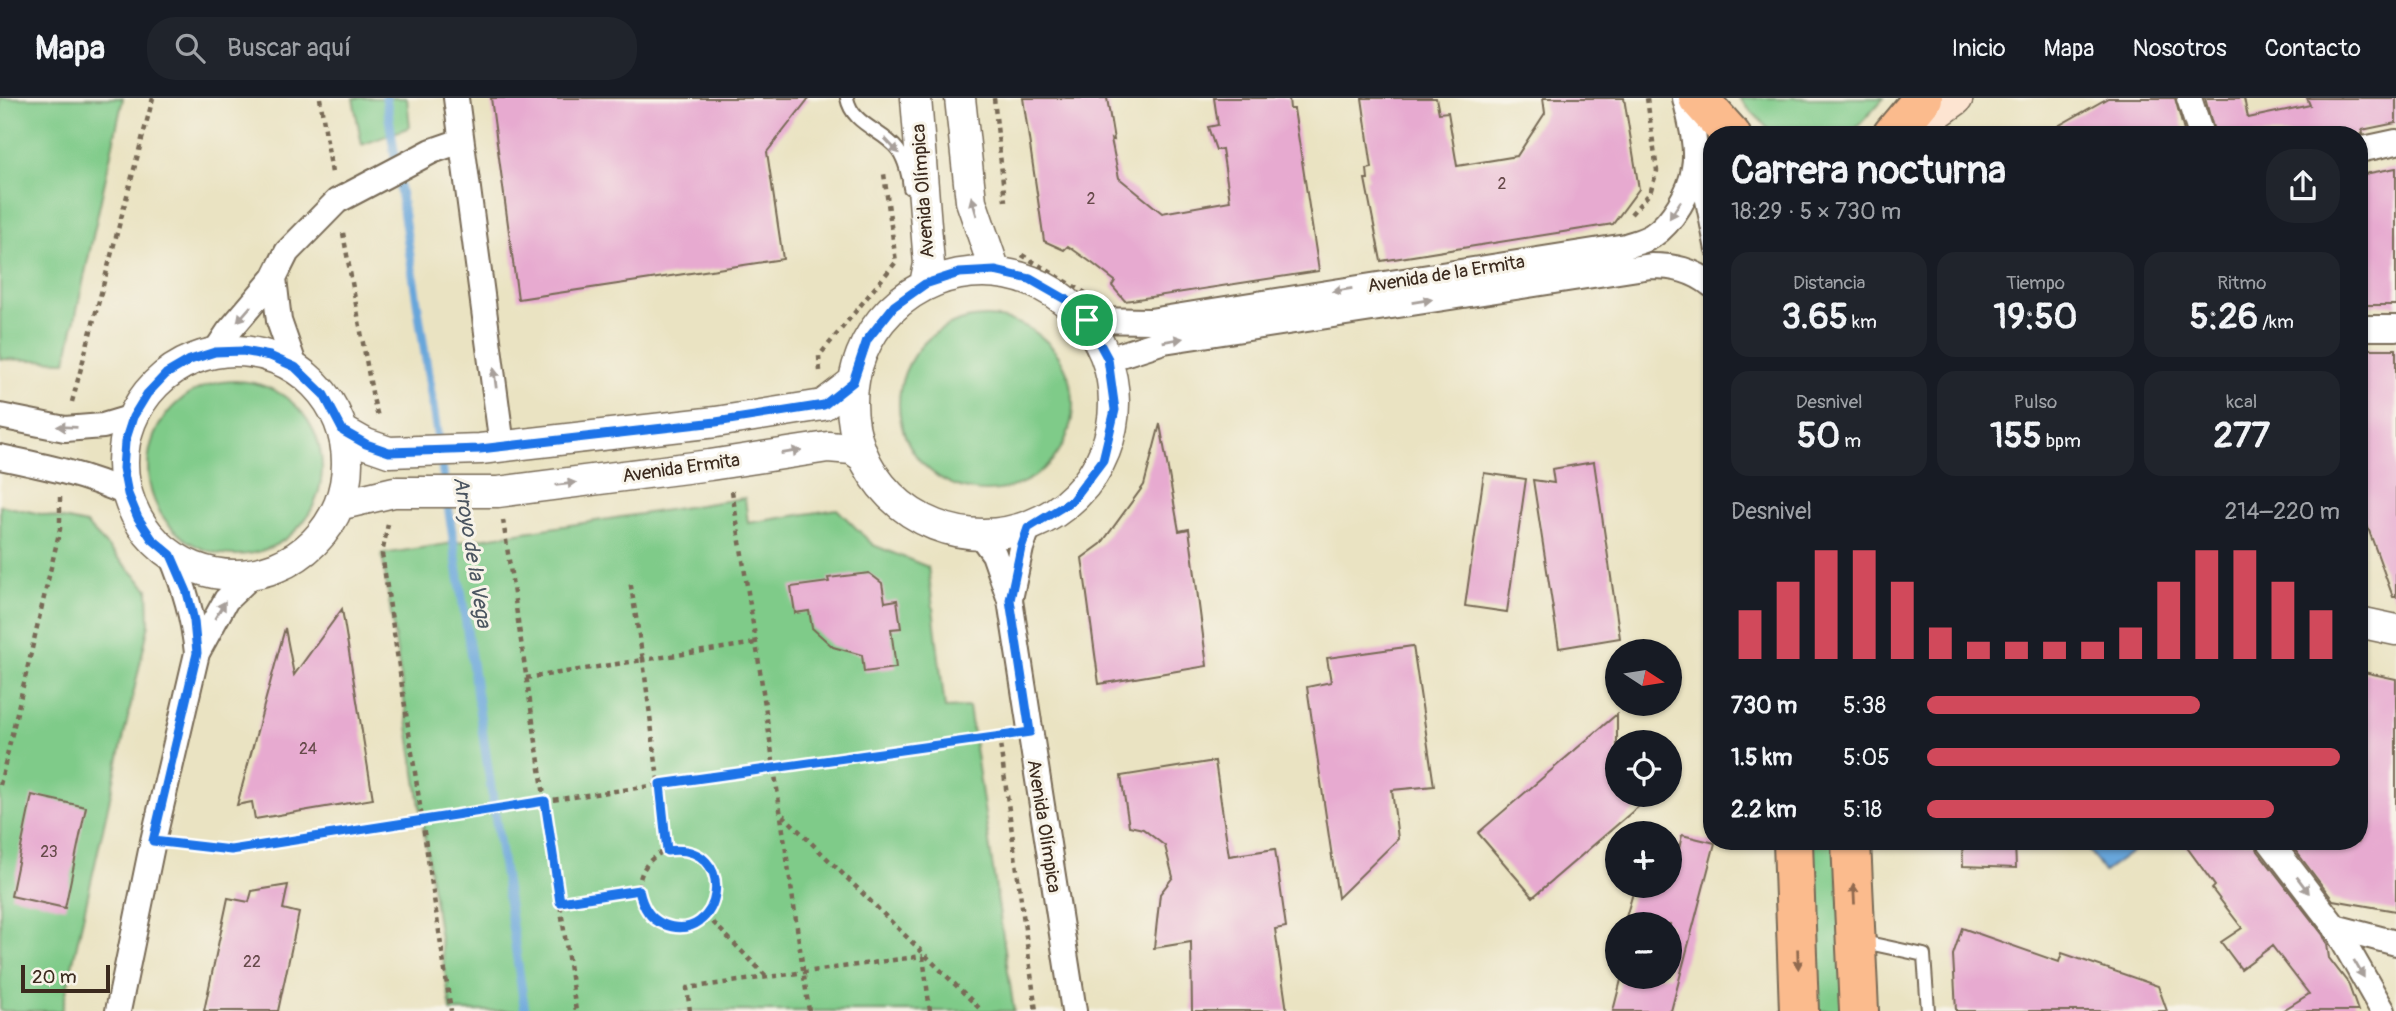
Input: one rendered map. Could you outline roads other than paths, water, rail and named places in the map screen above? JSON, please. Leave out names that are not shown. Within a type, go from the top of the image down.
[{"type":"main road","points":[[1698,98],[1723,126]]},
{"type":"main road","points":[[1900,126],[1923,98]]},
{"type":"main road","points":[[1916,126],[1955,98]]},
{"type":"main road","points":[[1793,850],[1800,1011]]},
{"type":"main road","points":[[1851,850],[1859,1011]]},
{"type":"street","points":[[456,98],[495,382],[491,448]]},
{"type":"street","name":"Avenida Olímpica","points":[[916,98],[927,274]]},
{"type":"street","points":[[960,98],[971,201],[1003,260],[1065,299],[1088,308],[1108,359],[1115,410],[1103,460],[1072,501],[1028,528],[981,536],[932,525],[890,497],[862,456],[852,419],[853,382],[867,340],[894,306],[927,274],[959,273],[1003,260]]},
{"type":"street","name":"Avenida de la Ermita","points":[[1088,308],[1150,321],[1626,246],[1651,236],[1662,227],[1675,211],[1694,169],[1695,156],[1685,98]]},
{"type":"street","points":[[2189,98],[2198,126]]},
{"type":"street","points":[[215,352],[229,331],[274,278],[288,252],[343,198],[432,151],[461,141]]},
{"type":"street","points":[[2368,148],[2396,142]]},
{"type":"street","name":"Avenida de la Ermita","points":[[1108,359],[1164,341],[1651,266],[1673,266],[1703,280]]},
{"type":"street","points":[[274,278],[279,321],[295,367]]},
{"type":"street","points":[[2368,328],[2396,328]]},
{"type":"street","points":[[243,351],[270,356],[295,367],[324,395],[343,431],[347,456],[346,481],[339,505],[325,530],[305,551],[281,566],[253,574],[210,573],[171,555],[152,539],[138,518],[128,494],[123,468],[125,442],[133,417],[147,394],[166,374],[190,360],[215,352],[243,351]]},
{"type":"street","points":[[343,431],[366,444],[389,452],[491,448],[716,422],[824,405],[853,382]]},
{"type":"street","points":[[0,416],[65,429],[103,426],[133,417]]},
{"type":"street","name":"Avenida Ermita","points":[[339,505],[394,492],[498,492],[828,447],[852,449],[862,456]]},
{"type":"street","points":[[0,457],[99,481],[128,494]]},
{"type":"street","name":"Avenida Olímpica","points":[[1010,600],[1028,528]]},
{"type":"street","name":"Avenida Olímpica","points":[[981,536],[994,554],[1010,600],[1074,1011]]},
{"type":"street","points":[[171,555],[187,592],[194,621],[197,653]]},
{"type":"street","points":[[118,1011],[153,841],[197,653],[226,600],[253,574]]},
{"type":"street","points":[[2368,624],[2396,630]]},
{"type":"street","points":[[2276,850],[2335,928],[2383,1011]]},
{"type":"street","points":[[2335,928],[2396,943]]},
{"type":"lane","points":[[847,98],[854,116],[899,151],[909,177],[912,209],[927,274]]},
{"type":"lane","points":[[1694,169],[1703,202]]},
{"type":"lane","points":[[1856,940],[1924,955],[1928,1011]]},
{"type":"water","points":[[2089,850],[2133,851],[2104,872]]},
{"type":"waterway","name":"Arroyo de la Vega","points":[[386,98],[525,1011]]}]
